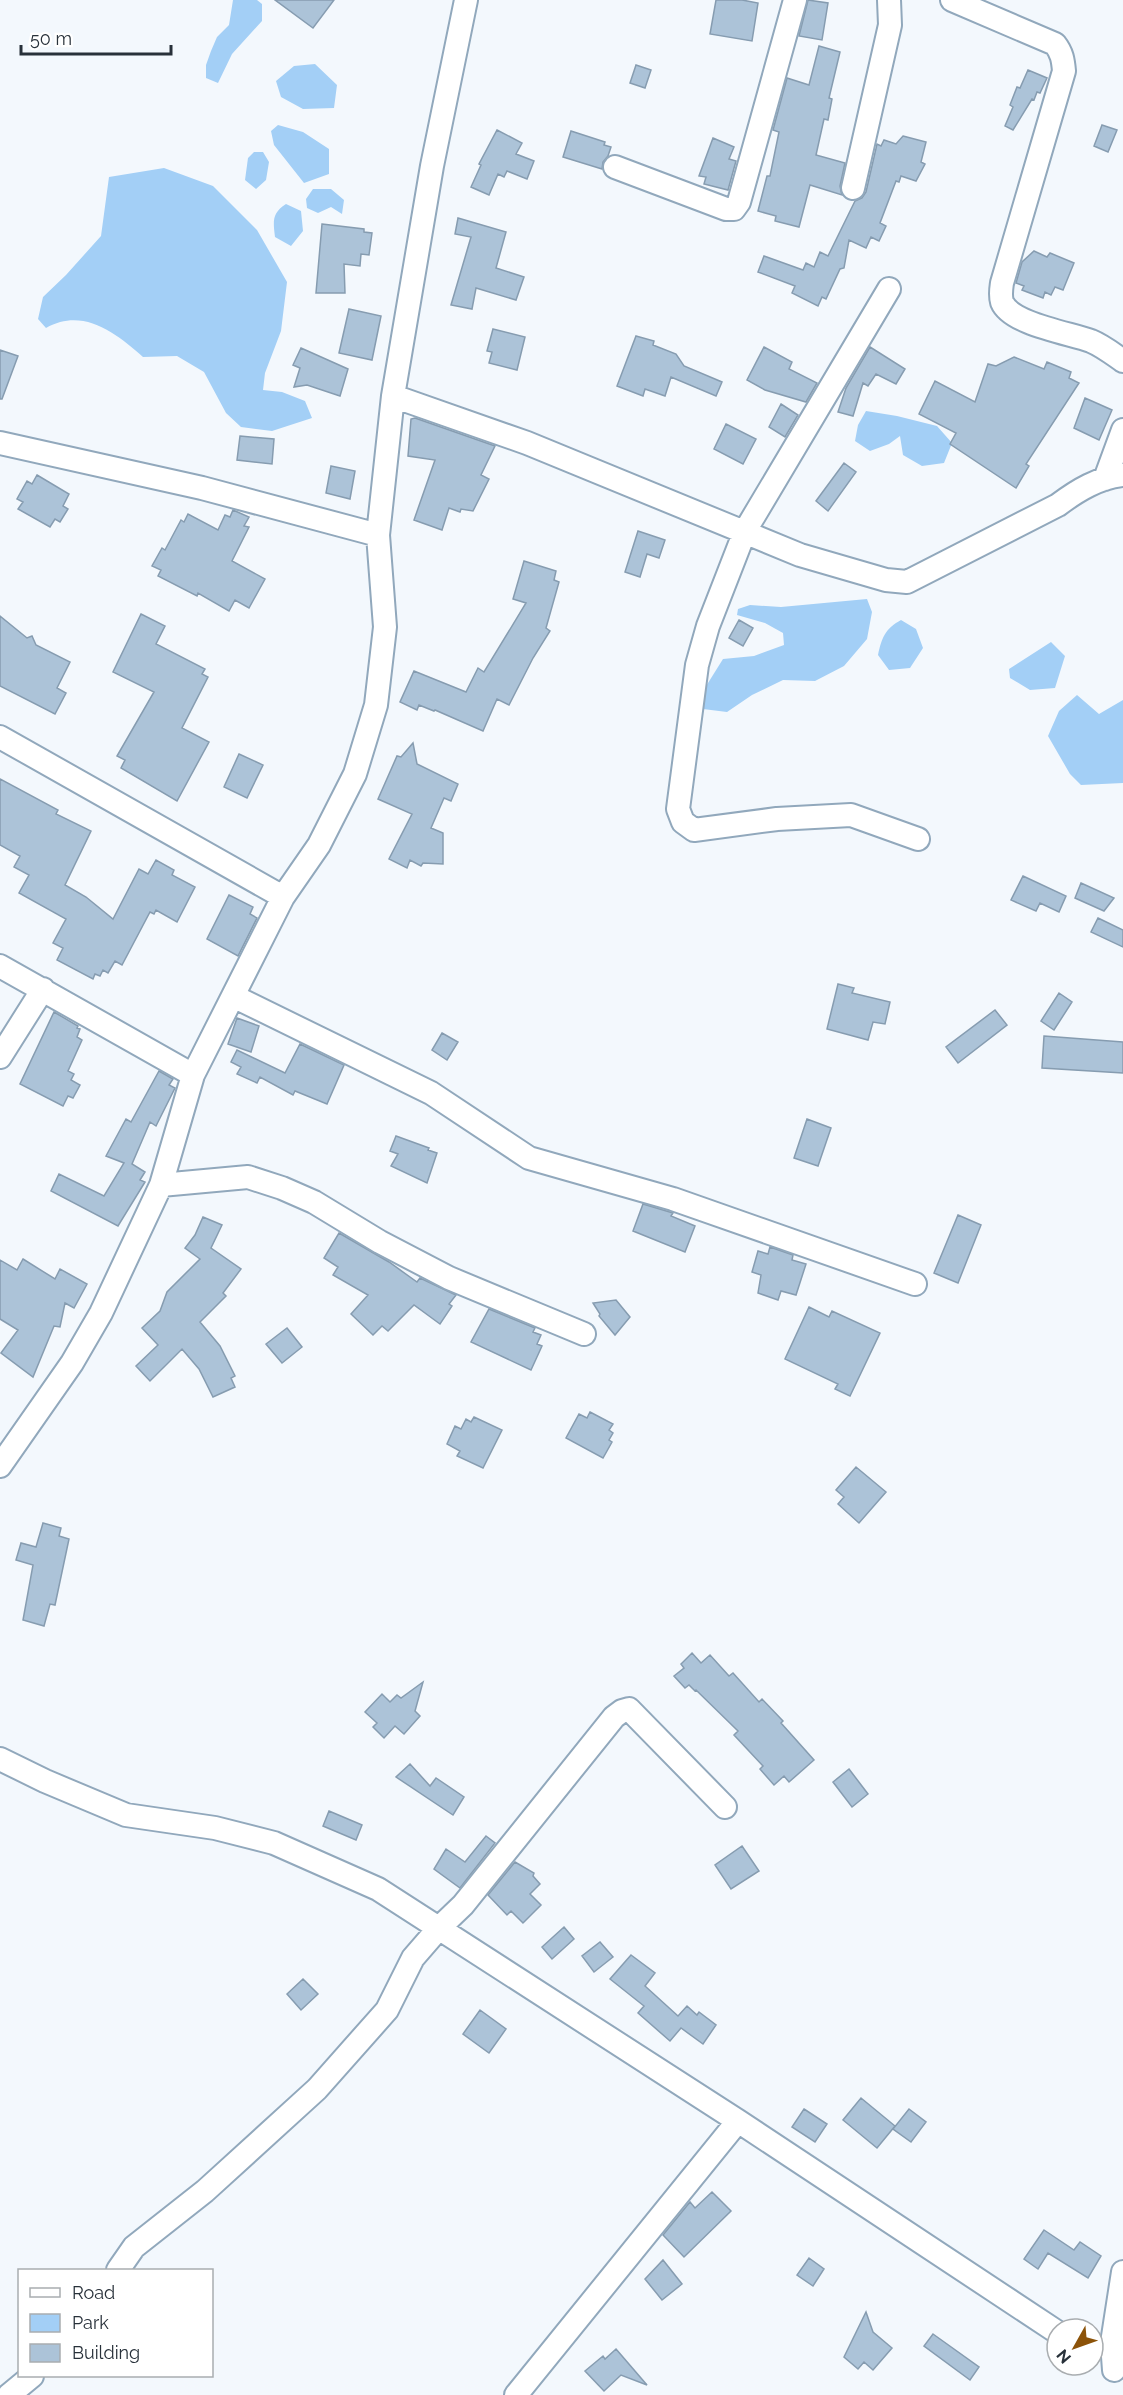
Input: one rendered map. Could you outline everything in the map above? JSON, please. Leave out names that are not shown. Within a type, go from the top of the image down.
[{"type":"street","points":[[0,1466],[78,1353],[101,1313],[161,1185],[193,1075],[283,897],[319,844],[355,774],[376,705],[385,627],[378,535],[393,396],[432,166],[466,0]]},
{"type":"street","points":[[615,166],[726,210],[734,209],[739,202],[795,0]]},
{"type":"street","points":[[853,188],[890,25],[889,0]]},
{"type":"street","points":[[952,0],[1055,44],[1063,61],[1064,71],[1002,283],[1000,295],[1003,303],[1016,317],[1091,341],[1123,362]]},
{"type":"street","points":[[889,289],[745,531],[708,626],[697,665],[678,809],[680,818],[694,830],[777,819],[851,815],[918,839]]},
{"type":"street","points":[[393,396],[527,443],[800,555],[886,580],[907,582],[1058,505],[1080,489],[1114,477],[1123,430]]},
{"type":"street","points":[[0,443],[202,488],[378,535]]},
{"type":"street","points":[[0,737],[283,897]]},
{"type":"street","points":[[0,966],[193,1075]]},
{"type":"street","points":[[0,1057],[43,989]]},
{"type":"street","points":[[232,996],[431,1093],[529,1158],[673,1199],[915,1284]]},
{"type":"street","points":[[161,1185],[248,1177],[282,1188],[314,1202],[380,1242],[449,1278],[584,1334]]},
{"type":"street","points":[[119,2269],[134,2247],[206,2191],[317,2089],[387,2010],[413,1958],[439,1928],[464,1905],[607,1726],[622,1711],[629,1709],[725,1807]]},
{"type":"street","points":[[0,1759],[45,1781],[126,1815],[215,1828],[274,1843],[378,1889],[738,2121],[1045,2324]]},
{"type":"street","points":[[516,2395],[738,2121]]},
{"type":"street","points":[[1118,2373],[1112,2343],[1123,2272]]},
{"type":"street","points":[[1105,2364],[1118,2373]]},
{"type":"street","points":[[9,2395],[31,2377]]},
{"type":"green space","points":[[233,0],[257,0],[262,4],[262,21],[232,54],[218,83],[206,78],[206,65],[217,37],[229,25]]},
{"type":"green space","points":[[315,64],[337,85],[334,108],[303,109],[281,97],[276,81],[294,66]]},
{"type":"green space","points":[[278,125],[303,132],[329,149],[329,174],[304,183],[274,145],[271,131]]},
{"type":"green space","points":[[254,152],[263,152],[269,162],[266,180],[256,189],[245,180],[248,158]]},
{"type":"green space","points":[[164,168],[213,186],[257,230],[287,282],[281,331],[265,373],[263,390],[282,392],[305,401],[312,418],[272,431],[241,427],[226,413],[204,372],[177,356],[143,357],[122,339],[98,326],[73,320],[46,328],[38,319],[43,297],[101,236],[109,177]]},
{"type":"green space","points":[[313,189],[331,189],[344,200],[342,214],[331,207],[318,213],[307,208],[306,199]]},
{"type":"green space","points":[[286,204],[301,211],[303,231],[291,246],[275,237],[274,231],[276,214]]},
{"type":"green space","points":[[866,411],[937,426],[952,443],[944,463],[922,466],[903,455],[900,436],[889,444],[870,451],[855,441],[858,425]]},
{"type":"green space","points":[[867,599],[872,612],[867,639],[844,666],[815,681],[783,680],[752,695],[727,712],[703,709],[703,691],[723,659],[754,656],[784,645],[783,633],[765,623],[737,615],[738,609],[750,605],[781,607]]},
{"type":"green space","points":[[901,620],[916,629],[923,648],[910,668],[889,670],[878,655],[879,649],[888,630]]},
{"type":"green space","points":[[1051,642],[1065,656],[1055,688],[1030,690],[1010,678],[1009,669]]},
{"type":"green space","points":[[1077,695],[1099,714],[1123,700],[1123,783],[1081,785],[1070,774],[1048,736],[1059,711]]},
{"type":"building","points":[[275,0],[334,0],[313,28]]},
{"type":"building","points":[[716,0],[742,0],[758,3],[752,41],[710,34]]},
{"type":"building","points":[[808,0],[828,3],[822,40],[799,36]]},
{"type":"building","points":[[819,46],[840,52],[829,98],[832,99],[828,120],[824,119],[816,155],[845,163],[840,186],[842,195],[810,185],[799,227],[775,221],[776,216],[758,211],[767,176],[770,176],[779,132],[773,130],[787,78],[809,85]]},
{"type":"building","points":[[636,65],[651,70],[645,88],[630,83]]},
{"type":"building","points":[[1028,70],[1047,78],[1040,93],[1037,92],[1013,130],[1005,126],[1013,107],[1010,105],[1017,87],[1020,88]]},
{"type":"building","points":[[1102,125],[1117,130],[1108,152],[1094,146]]},
{"type":"building","points":[[497,130],[522,143],[516,154],[534,161],[527,179],[507,171],[504,177],[498,174],[489,195],[471,187],[481,165],[479,164]]},
{"type":"building","points":[[571,131],[605,142],[604,145],[611,147],[602,169],[563,157]]},
{"type":"building","points":[[903,136],[926,142],[921,162],[925,164],[916,181],[901,176],[899,182],[896,181],[880,223],[886,226],[879,241],[871,237],[866,248],[849,240],[844,268],[840,269],[826,299],[822,297],[818,306],[792,293],[795,286],[758,272],[764,256],[803,270],[806,263],[814,267],[820,252],[828,256],[855,201],[862,198],[866,192],[877,144],[881,146],[884,140],[896,144]]},
{"type":"building","points":[[713,138],[734,147],[729,159],[736,161],[728,190],[704,184],[706,177],[699,176]]},
{"type":"building","points":[[458,218],[506,232],[496,268],[524,277],[516,300],[476,288],[472,309],[451,305],[471,237],[455,234]]},
{"type":"building","points":[[322,224],[364,229],[364,232],[372,233],[369,255],[361,254],[360,266],[344,264],[345,293],[316,293]]},
{"type":"building","points":[[1034,251],[1047,257],[1050,253],[1074,263],[1063,290],[1055,287],[1051,295],[1045,292],[1043,298],[1022,290],[1024,286],[1016,283],[1022,262]]},
{"type":"building","points":[[349,309],[381,316],[372,360],[339,353]]},
{"type":"building","points":[[493,329],[525,337],[517,370],[489,363],[492,352],[487,351]]},
{"type":"building","points":[[636,336],[654,341],[653,345],[676,354],[684,366],[722,382],[716,396],[671,377],[665,396],[645,389],[643,396],[617,386]]},
{"type":"building","points":[[764,347],[792,362],[789,369],[817,383],[806,402],[765,390],[747,380]]},
{"type":"building","points":[[870,347],[905,369],[896,384],[876,374],[868,386],[863,383],[853,416],[838,412],[846,388]]},
{"type":"building","points":[[301,348],[348,369],[340,396],[307,385],[294,387],[300,368],[293,365]]},
{"type":"building","points":[[0,350],[18,356],[2,399],[0,399]]},
{"type":"building","points":[[1014,357],[1044,369],[1047,362],[1071,372],[1069,378],[1079,383],[1026,464],[1029,466],[1016,488],[950,444],[956,433],[919,414],[935,381],[975,402],[988,364],[996,366]]},
{"type":"building","points":[[1085,398],[1112,410],[1099,440],[1074,428]]},
{"type":"building","points":[[781,404],[798,415],[785,437],[769,427]]},
{"type":"building","points":[[415,418],[495,446],[481,475],[489,479],[473,511],[461,509],[460,512],[449,508],[442,530],[414,520],[435,460],[408,456],[411,419]]},
{"type":"building","points":[[726,424],[756,439],[743,464],[714,449]]},
{"type":"building","points":[[240,436],[274,439],[272,464],[237,460]]},
{"type":"building","points":[[844,463],[856,472],[828,511],[816,501]]},
{"type":"building","points":[[331,466],[355,471],[350,499],[326,493]]},
{"type":"building","points":[[37,475],[69,494],[63,506],[68,509],[60,522],[55,519],[50,527],[18,509],[23,502],[17,499],[27,481],[32,484]]},
{"type":"building","points":[[233,510],[249,517],[244,526],[249,527],[232,561],[265,579],[249,608],[235,600],[229,611],[198,593],[197,596],[158,576],[161,570],[152,566],[162,548],[165,550],[181,520],[184,522],[188,514],[218,530],[225,515],[230,517]]},
{"type":"building","points":[[638,531],[665,540],[659,558],[647,554],[640,577],[625,572]]},
{"type":"building","points":[[524,561],[556,571],[554,580],[559,582],[546,628],[550,631],[509,705],[497,699],[483,731],[435,710],[419,705],[417,710],[400,702],[414,671],[466,692],[478,668],[484,672],[526,603],[513,599]]},
{"type":"building","points":[[141,614],[165,626],[156,644],[205,669],[202,674],[208,677],[182,728],[209,742],[177,801],[121,768],[125,760],[117,756],[154,692],[113,672]]},
{"type":"building","points":[[0,616],[27,638],[32,636],[36,645],[70,662],[57,688],[66,693],[55,714],[0,686]]},
{"type":"building","points":[[739,620],[753,628],[743,646],[729,638]]},
{"type":"building","points":[[413,743],[417,764],[458,784],[451,801],[444,798],[431,828],[443,833],[443,864],[423,863],[421,866],[410,860],[407,868],[389,859],[412,814],[378,799],[397,756],[401,757]]},
{"type":"building","points":[[239,754],[263,765],[247,798],[224,787]]},
{"type":"building","points":[[0,779],[58,810],[56,814],[91,831],[65,885],[86,897],[113,919],[139,869],[148,874],[156,860],[174,870],[172,875],[195,887],[177,922],[156,910],[154,914],[150,912],[122,965],[115,961],[108,973],[103,970],[100,976],[95,974],[93,979],[57,960],[63,948],[53,943],[66,919],[19,893],[29,875],[14,867],[20,856],[0,845]]},
{"type":"building","points":[[1023,876],[1066,896],[1059,912],[1040,903],[1036,911],[1011,900]]},
{"type":"building","points":[[1081,883],[1114,898],[1104,911],[1075,898]]},
{"type":"building","points":[[229,895],[253,907],[250,914],[257,918],[238,956],[207,939]]},
{"type":"building","points":[[1098,918],[1123,930],[1123,947],[1091,932]]},
{"type":"building","points":[[838,984],[854,988],[852,993],[890,1002],[885,1024],[873,1022],[868,1040],[827,1029]]},
{"type":"building","points":[[1059,993],[1072,1002],[1054,1030],[1041,1021]]},
{"type":"building","points":[[995,1010],[1007,1025],[958,1063],[946,1047]]},
{"type":"building","points":[[54,1012],[78,1026],[77,1028],[80,1029],[77,1037],[82,1040],[68,1071],[74,1074],[71,1080],[80,1085],[73,1098],[68,1096],[63,1106],[20,1084]]},
{"type":"building","points":[[237,1018],[259,1026],[251,1052],[228,1044]]},
{"type":"building","points":[[442,1033],[458,1042],[447,1060],[432,1050]]},
{"type":"building","points":[[1044,1036],[1123,1042],[1123,1073],[1042,1068]]},
{"type":"building","points":[[300,1044],[344,1065],[327,1104],[295,1091],[293,1095],[260,1077],[257,1083],[237,1074],[241,1067],[231,1062],[237,1050],[285,1073]]},
{"type":"building","points":[[159,1071],[173,1079],[169,1085],[175,1088],[156,1126],[150,1122],[132,1164],[145,1172],[140,1180],[145,1182],[118,1226],[51,1191],[59,1174],[104,1196],[124,1163],[106,1156],[126,1119],[131,1122]]},
{"type":"building","points":[[807,1119],[831,1128],[818,1166],[794,1158]]},
{"type":"building","points":[[396,1136],[437,1153],[427,1183],[391,1166],[398,1154],[390,1151]]},
{"type":"building","points":[[643,1204],[673,1213],[671,1216],[695,1226],[685,1252],[633,1231]]},
{"type":"building","points":[[958,1215],[981,1225],[958,1283],[934,1273]]},
{"type":"building","points":[[203,1217],[222,1225],[211,1248],[241,1269],[223,1293],[226,1296],[200,1322],[220,1346],[235,1376],[231,1378],[235,1387],[213,1397],[199,1369],[182,1349],[150,1381],[136,1366],[158,1345],[142,1328],[160,1311],[167,1292],[200,1259],[185,1248],[195,1235]]},
{"type":"building","points":[[339,1233],[389,1262],[417,1282],[420,1278],[456,1295],[449,1304],[452,1306],[440,1324],[414,1305],[388,1331],[382,1326],[373,1335],[351,1314],[368,1295],[333,1275],[338,1267],[324,1258]]},
{"type":"building","points":[[770,1247],[793,1255],[792,1260],[806,1264],[796,1295],[781,1291],[778,1300],[758,1293],[761,1275],[752,1272],[758,1251],[768,1254]]},
{"type":"building","points":[[23,1259],[55,1279],[60,1269],[87,1284],[74,1308],[65,1303],[60,1327],[54,1326],[33,1377],[1,1353],[18,1330],[0,1319],[0,1260],[17,1270]]},
{"type":"building","points":[[616,1300],[630,1317],[615,1335],[599,1316],[593,1303]]},
{"type":"building","points":[[809,1307],[829,1317],[832,1311],[880,1333],[850,1396],[835,1389],[838,1384],[785,1359]]},
{"type":"building","points":[[489,1309],[535,1328],[533,1332],[541,1335],[537,1344],[542,1346],[531,1370],[471,1342]]},
{"type":"building","points":[[287,1328],[302,1347],[282,1363],[266,1344]]},
{"type":"building","points":[[590,1412],[613,1424],[609,1430],[613,1433],[609,1440],[612,1442],[603,1458],[566,1438],[579,1414],[587,1418]]},
{"type":"building","points":[[474,1417],[502,1430],[483,1468],[457,1456],[460,1451],[447,1444],[455,1426],[461,1429],[466,1419],[471,1422]]},
{"type":"building","points":[[856,1467],[886,1492],[859,1523],[838,1504],[844,1497],[836,1490]]},
{"type":"building","points":[[43,1523],[61,1528],[59,1536],[69,1539],[55,1605],[50,1604],[44,1626],[23,1620],[33,1565],[16,1560],[21,1543],[36,1547]]},
{"type":"building","points":[[692,1653],[701,1663],[710,1655],[729,1676],[733,1673],[759,1702],[762,1699],[783,1721],[781,1723],[814,1760],[789,1782],[784,1776],[774,1785],[760,1769],[763,1766],[734,1735],[738,1731],[696,1690],[689,1685],[685,1688],[674,1676],[684,1668],[681,1664]]},
{"type":"building","points":[[423,1682],[415,1711],[420,1716],[404,1734],[395,1726],[384,1738],[373,1727],[377,1723],[365,1712],[382,1694],[390,1702],[397,1695],[401,1698]]},
{"type":"building","points":[[410,1764],[430,1786],[436,1778],[464,1797],[453,1815],[396,1777]]},
{"type":"building","points":[[849,1769],[868,1794],[852,1807],[833,1782]]},
{"type":"building","points":[[329,1811],[362,1825],[356,1840],[323,1826]]},
{"type":"building","points":[[486,1836],[495,1843],[460,1888],[434,1869],[446,1849],[465,1862]]},
{"type":"building","points":[[742,1846],[759,1871],[731,1889],[715,1865]]},
{"type":"building","points":[[515,1862],[534,1873],[533,1876],[540,1884],[530,1894],[541,1905],[523,1923],[511,1911],[507,1915],[488,1895]]},
{"type":"building","points":[[564,1927],[574,1939],[552,1959],[542,1947]]},
{"type":"building","points":[[600,1942],[613,1957],[594,1972],[582,1956]]},
{"type":"building","points":[[631,1955],[655,1973],[645,1986],[678,2016],[687,2006],[697,2015],[699,2012],[716,2025],[703,2044],[681,2028],[670,2041],[638,2013],[644,2006],[610,1979]]},
{"type":"building","points":[[303,1979],[318,1994],[301,2010],[287,1994]]},
{"type":"building","points":[[480,2010],[506,2029],[489,2053],[463,2034]]},
{"type":"building","points":[[861,2098],[895,2126],[877,2148],[843,2120]]},
{"type":"building","points":[[804,2109],[827,2124],[815,2142],[792,2127]]},
{"type":"building","points":[[909,2109],[926,2122],[911,2142],[893,2129]]},
{"type":"building","points":[[712,2192],[731,2211],[684,2257],[663,2235],[690,2202],[695,2208]]},
{"type":"building","points":[[1044,2230],[1074,2250],[1080,2242],[1101,2256],[1088,2278],[1048,2253],[1038,2269],[1024,2259]]},
{"type":"building","points":[[809,2258],[824,2269],[813,2286],[797,2275]]},
{"type":"building","points":[[663,2260],[682,2284],[662,2300],[645,2279]]},
{"type":"building","points":[[866,2312],[873,2332],[892,2348],[873,2370],[864,2362],[858,2369],[844,2357]]},
{"type":"building","points":[[933,2334],[979,2367],[970,2380],[924,2346]]},
{"type":"building","points":[[616,2349],[647,2385],[621,2375],[604,2391],[585,2371],[603,2356],[605,2359]]}]
